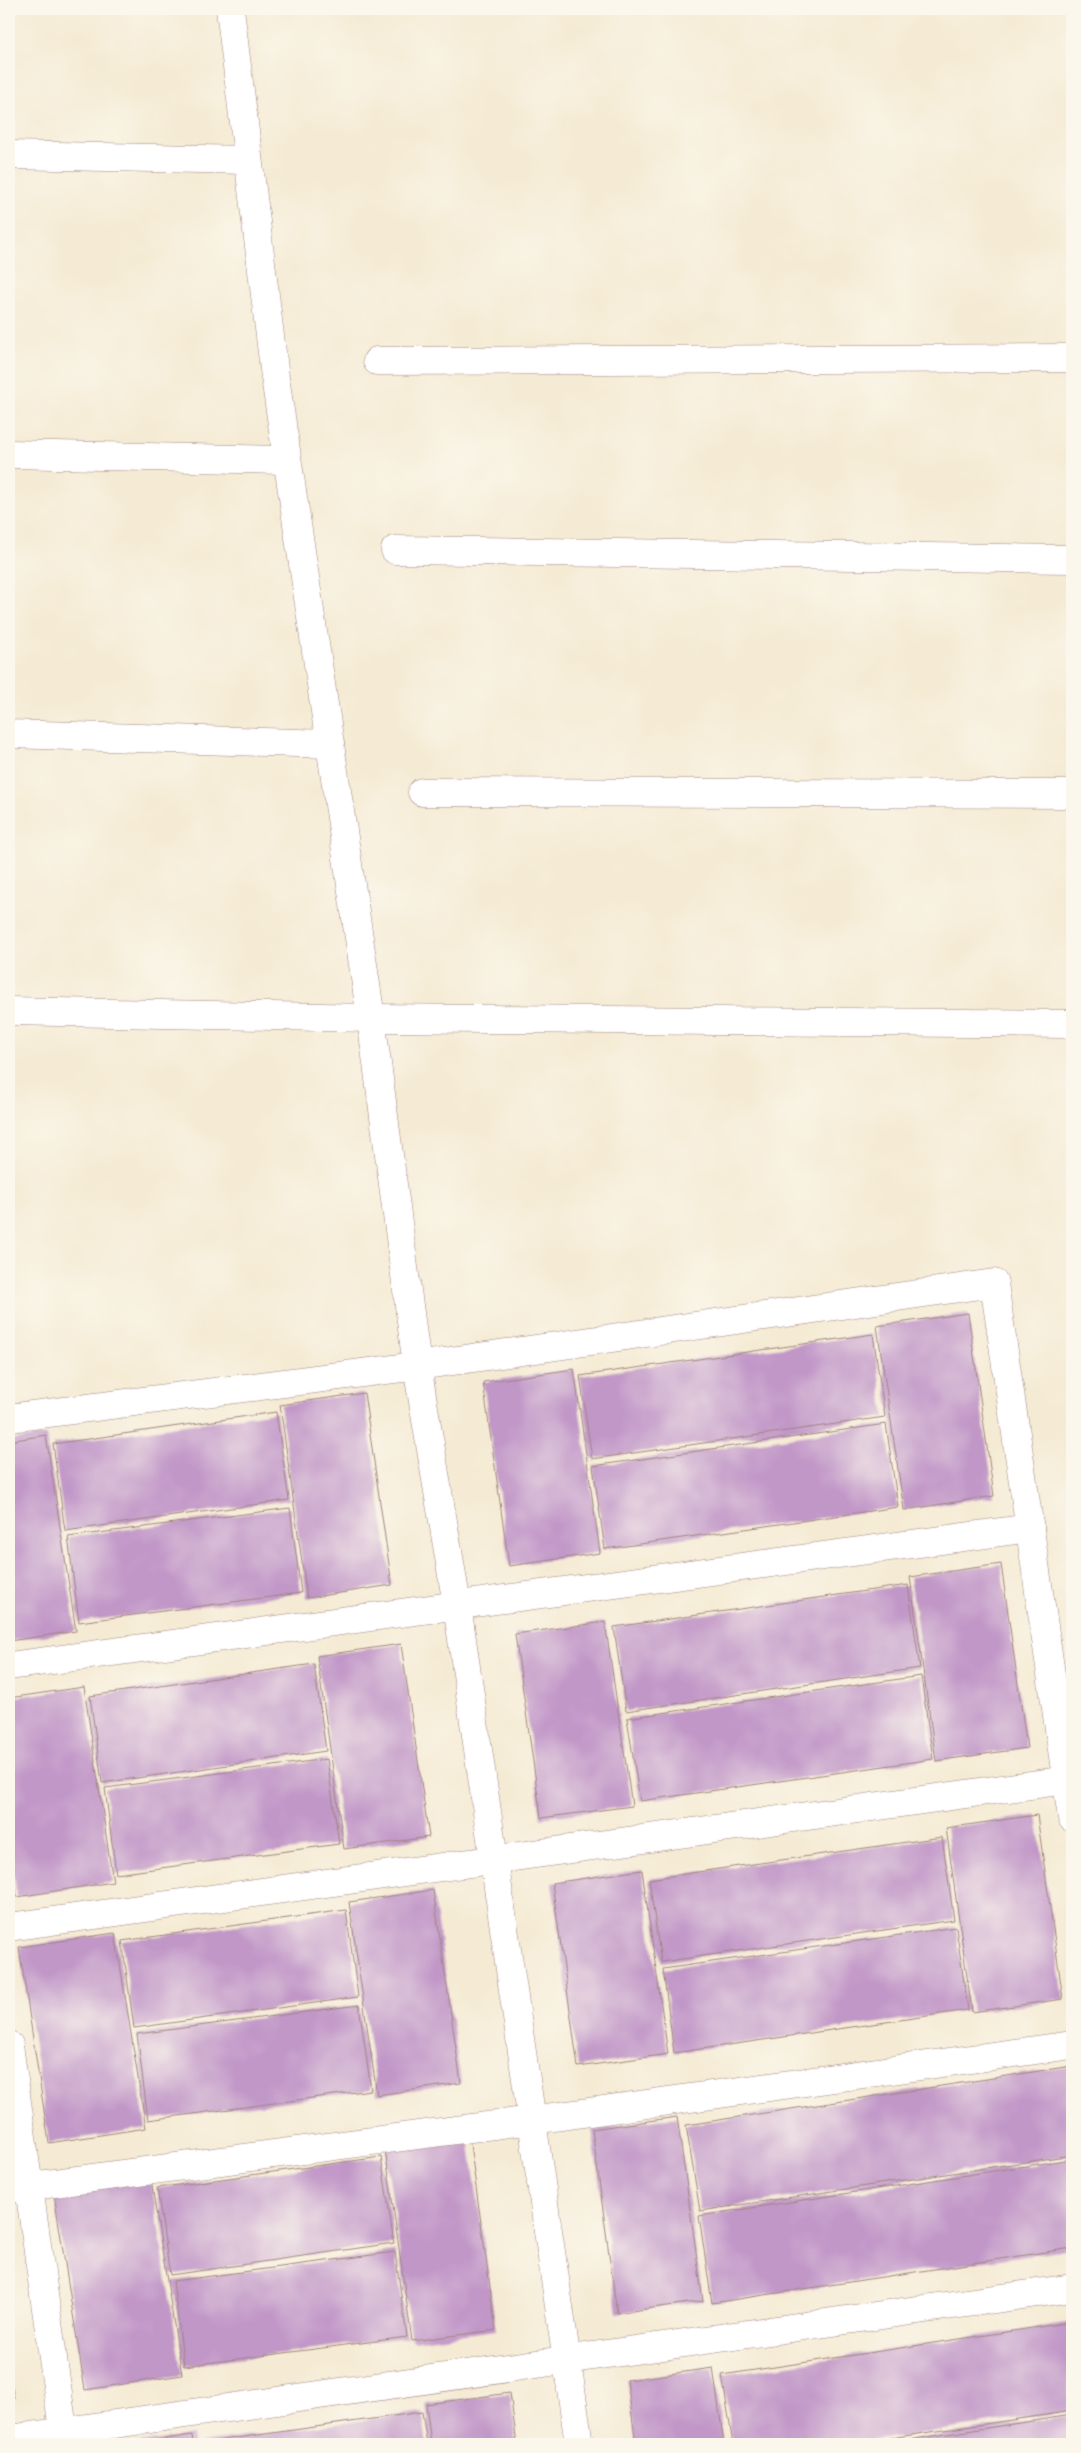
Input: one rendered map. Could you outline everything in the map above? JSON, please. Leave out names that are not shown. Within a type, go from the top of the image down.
[{"type":"street","points":[[230,9],[275,377],[371,1018],[417,1366],[457,1605],[579,2444]]},
{"type":"street","points":[[9,154],[248,160]]},
{"type":"street","points":[[377,361],[1072,358]]},
{"type":"street","points":[[9,454],[287,460]]},
{"type":"street","points":[[395,550],[1072,559]]},
{"type":"street","points":[[9,734],[330,744]]},
{"type":"street","points":[[422,792],[1072,794]]},
{"type":"street","points":[[9,1011],[371,1018],[1072,1024]]},
{"type":"street","points":[[9,1418],[417,1366],[994,1283],[1072,1818]]},
{"type":"street","points":[[9,1666],[1030,1528]]},
{"type":"street","points":[[9,1927],[1067,1780]]},
{"type":"street","points":[[19,2188],[532,2120],[1072,2044]]},
{"type":"street","points":[[9,2045],[19,2188],[64,2438]]},
{"type":"street","points":[[9,2439],[64,2438],[568,2359],[1072,2288]]},
{"type":"building","points":[[968,1313],[994,1496],[904,1510],[877,1326]]},
{"type":"building","points":[[873,1334],[885,1417],[592,1459],[580,1376]]},
{"type":"building","points":[[574,1369],[600,1553],[509,1566],[483,1382]]},
{"type":"building","points":[[364,1393],[392,1585],[307,1598],[280,1405]]},
{"type":"building","points":[[276,1412],[289,1500],[65,1531],[53,1444]]},
{"type":"building","points":[[886,1424],[898,1507],[605,1549],[593,1466]]},
{"type":"building","points":[[46,1435],[76,1631],[9,1641],[9,1441]]},
{"type":"building","points":[[290,1508],[301,1593],[79,1622],[68,1537]]},
{"type":"building","points":[[1001,1564],[1027,1748],[936,1761],[910,1577]]},
{"type":"building","points":[[908,1585],[920,1668],[626,1711],[614,1627]]},
{"type":"building","points":[[605,1622],[632,1806],[541,1818],[515,1634]]},
{"type":"building","points":[[401,1644],[429,1837],[344,1849],[317,1656]]},
{"type":"building","points":[[314,1664],[326,1751],[102,1783],[90,1696]]},
{"type":"building","points":[[921,1676],[933,1759],[640,1801],[627,1718]]},
{"type":"building","points":[[84,1687],[113,1882],[17,1897],[9,1841],[9,1698]]},
{"type":"building","points":[[327,1759],[339,1844],[116,1874],[105,1788]]},
{"type":"building","points":[[1037,1815],[1063,1999],[972,2012],[946,1828]]},
{"type":"building","points":[[942,1837],[954,1920],[661,1962],[649,1879]]},
{"type":"building","points":[[642,1870],[668,2054],[578,2067],[552,1883]]},
{"type":"building","points":[[433,1890],[461,2083],[377,2095],[349,1902]]},
{"type":"building","points":[[346,1910],[358,1997],[134,2028],[122,1941]]},
{"type":"building","points":[[956,1927],[968,2010],[674,2053],[663,1969]]},
{"type":"building","points":[[115,1933],[146,2128],[49,2143],[19,1947]]},
{"type":"building","points":[[359,2005],[371,2090],[148,2120],[137,2034]]},
{"type":"building","points":[[1072,2066],[1072,2155],[700,2211],[686,2125]]},
{"type":"building","points":[[677,2117],[703,2301],[617,2313],[592,2129]]},
{"type":"building","points":[[469,2137],[496,2330],[412,2341],[385,2149]]},
{"type":"building","points":[[381,2157],[394,2243],[170,2275],[157,2188]]},
{"type":"building","points":[[1072,2159],[1072,2248],[712,2303],[699,2216]]},
{"type":"building","points":[[151,2180],[182,2375],[85,2390],[54,2194]]},
{"type":"building","points":[[395,2252],[407,2337],[184,2366],[173,2281]]},
{"type":"building","points":[[1072,2322],[1072,2411],[850,2444],[733,2444],[722,2375]]},
{"type":"building","points":[[713,2368],[724,2444],[636,2444],[627,2380]]},
{"type":"building","points":[[9,2372],[14,2398],[9,2399]]},
{"type":"building","points":[[510,2393],[517,2444],[431,2444],[426,2404]]},
{"type":"building","points":[[422,2412],[427,2444],[201,2444],[201,2443]]},
{"type":"building","points":[[1072,2415],[1072,2444],[888,2444],[888,2443]]},
{"type":"building","points":[[192,2435],[193,2444],[138,2444],[138,2443]]}]
